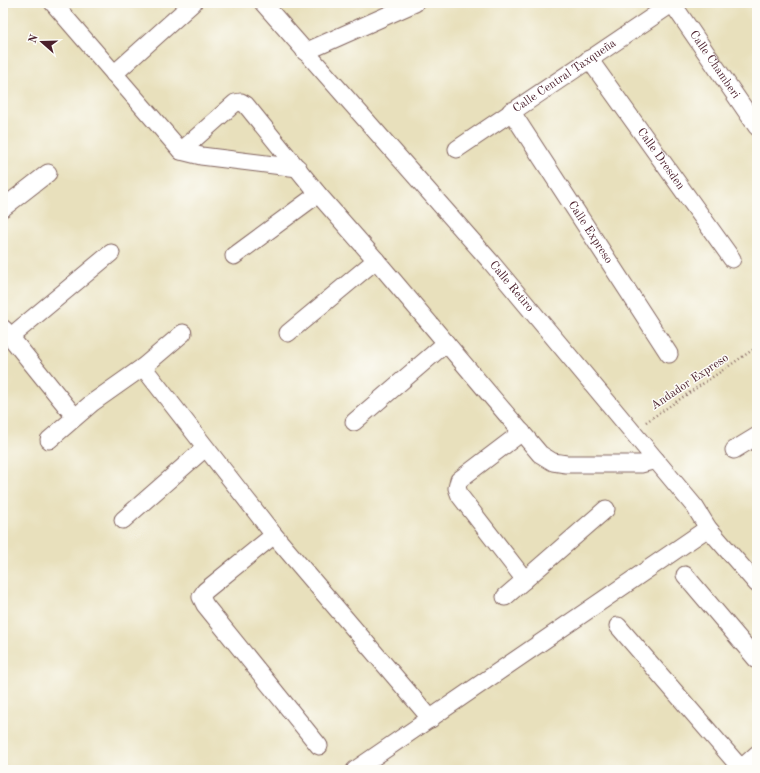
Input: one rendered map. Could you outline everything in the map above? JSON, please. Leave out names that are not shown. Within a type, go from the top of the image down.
[{"type":"street","points":[[53,3],[181,151],[201,156],[298,168]]},
{"type":"street","points":[[114,74],[194,3]]},
{"type":"street","name":"Calle Retiro","points":[[263,3],[490,261],[695,507],[708,528],[757,584]]},
{"type":"street","points":[[305,52],[415,3]]},
{"type":"street","name":"Calle Central Taxqueña","points":[[457,149],[672,3]]},
{"type":"street","name":"Calle Chamberi","points":[[672,3],[757,127]]},
{"type":"street","name":"Calle Dresden","points":[[590,58],[732,259]]},
{"type":"street","points":[[181,151],[235,103],[241,102],[246,104],[318,194],[376,260],[540,454],[553,462],[602,465],[641,464],[656,460]]},
{"type":"street","name":"Calle Expreso","points":[[511,111],[669,354]]},
{"type":"street","points":[[6,199],[48,173]]},
{"type":"street","points":[[234,256],[318,194]]},
{"type":"street","points":[[75,417],[7,333],[111,252]]},
{"type":"street","points":[[288,333],[376,260]]},
{"type":"street","points":[[48,440],[92,403],[143,367],[183,333]]},
{"type":"street","points":[[354,422],[446,343]]},
{"type":"street","points":[[143,367],[274,535],[431,719]]},
{"type":"street","points":[[522,432],[459,480],[457,488],[460,496],[525,580]]},
{"type":"street","points":[[734,450],[757,436]]},
{"type":"street","points":[[123,520],[205,448]]},
{"type":"street","points":[[505,597],[606,509]]},
{"type":"street","points":[[355,770],[708,528]]},
{"type":"street","points":[[274,535],[205,591],[201,598],[205,605],[319,746]]},
{"type":"street","points":[[685,576],[757,660]]},
{"type":"street","points":[[618,626],[738,765],[746,764],[757,754]]},
{"type":"path","name":"Andador Expreso","points":[[632,431],[757,348]]}]
